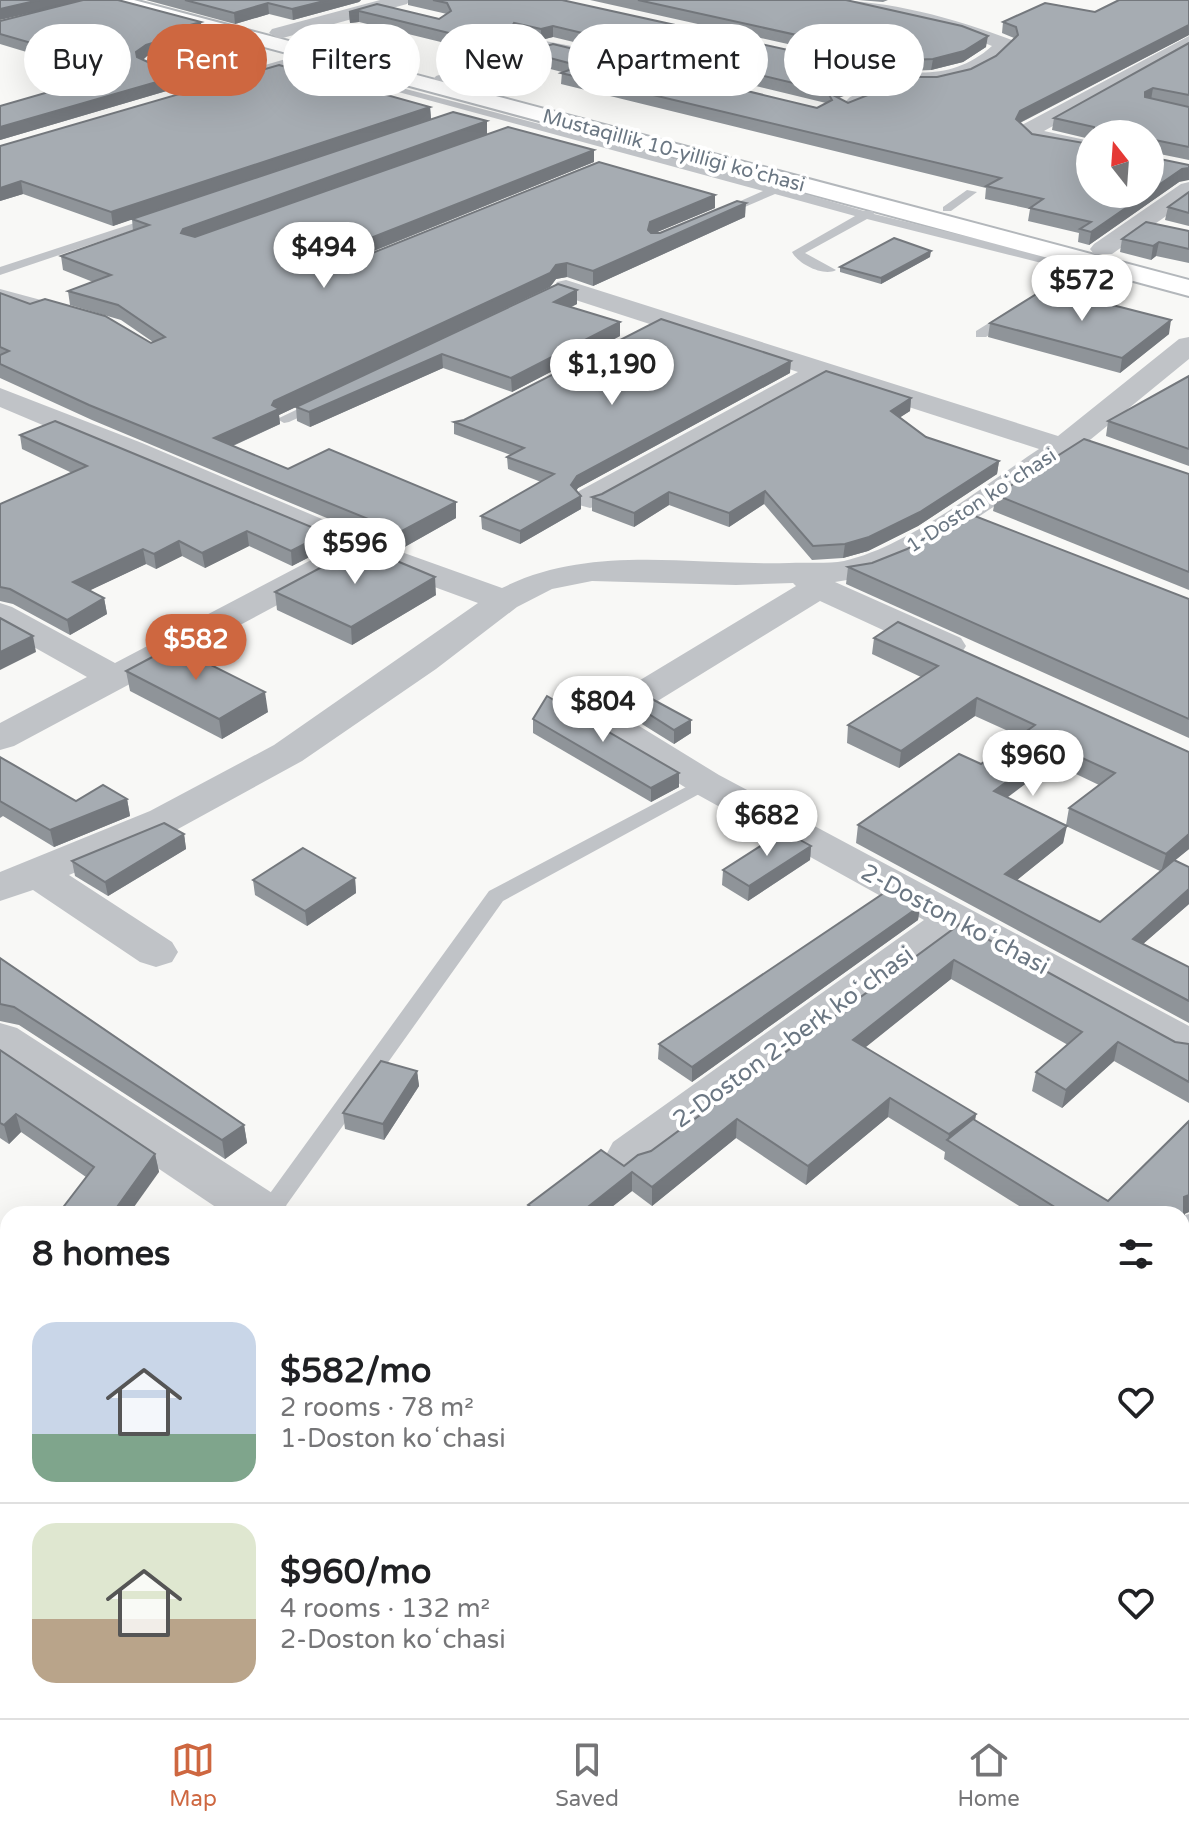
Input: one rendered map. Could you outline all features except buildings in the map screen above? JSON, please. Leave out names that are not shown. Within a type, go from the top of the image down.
[{"type":"main road","name":"Mustaqillik 10-yilligi ko'chasi","points":[[149,0],[436,78]]},
{"type":"main road","name":"Mustaqillik 10-yilligi ko'chasi","points":[[107,1],[200,24]]},
{"type":"main road","name":"Mustaqillik 10-yilligi ko'chasi","points":[[420,88],[488,107],[553,117],[647,149],[874,211],[1093,261],[1189,288]]},
{"type":"main road","name":"Mustaqillik 10-yilligi ko'chasi","points":[[506,96],[947,209],[1093,261],[1189,273]]},
{"type":"street","points":[[352,0],[415,15]]},
{"type":"street","points":[[279,33],[401,0]]},
{"type":"street","points":[[835,0],[968,30],[1005,44],[996,55],[952,76],[924,81]]},
{"type":"street","points":[[1076,145],[1039,138],[1028,131],[1189,42]]},
{"type":"street","points":[[846,106],[870,96]]},
{"type":"street","points":[[1093,261],[1138,224],[1189,189]]},
{"type":"street","points":[[1138,224],[1176,233]]},
{"type":"street","points":[[559,291],[662,324],[1080,445]]},
{"type":"street","name":"1-Doston koʻchasi","points":[[18,880],[164,820],[288,753],[423,661],[505,600],[542,581],[592,571],[810,580],[847,571],[978,520],[1175,374],[1189,345]]},
{"type":"street","points":[[590,498],[824,369]]},
{"type":"street","points":[[1,398],[78,426],[360,548],[454,585],[505,600]]},
{"type":"street","points":[[0,738],[360,548]]},
{"type":"street","points":[[810,580],[975,659]]},
{"type":"street","name":"2-Doston koʻchasi","points":[[810,580],[673,678],[630,702],[607,722],[705,783],[1189,1046]]},
{"type":"street","points":[[0,614],[115,678]]},
{"type":"street","points":[[18,880],[156,952]]},
{"type":"street","name":"2-Doston 2-berk koʻchasi","points":[[631,1155],[955,919]]},
{"type":"street","points":[[0,1039],[254,1206]]},
{"type":"lane","points":[[451,119],[488,107],[531,125],[647,149],[777,189],[874,211]]},
{"type":"lane","points":[[516,130],[553,117]]},
{"type":"lane","points":[[622,159],[647,149]]},
{"type":"lane","points":[[709,218],[777,189]]},
{"type":"lane","points":[[947,209],[971,192]]},
{"type":"lane","points":[[830,270],[801,258],[798,252],[874,211]]},
{"type":"lane","points":[[0,271],[166,215]]},
{"type":"lane","points":[[981,334],[1093,261]]},
{"type":"lane","points":[[0,293],[84,316]]},
{"type":"lane","points":[[284,419],[326,400]]},
{"type":"lane","points":[[272,1206],[496,896],[705,783]]}]
